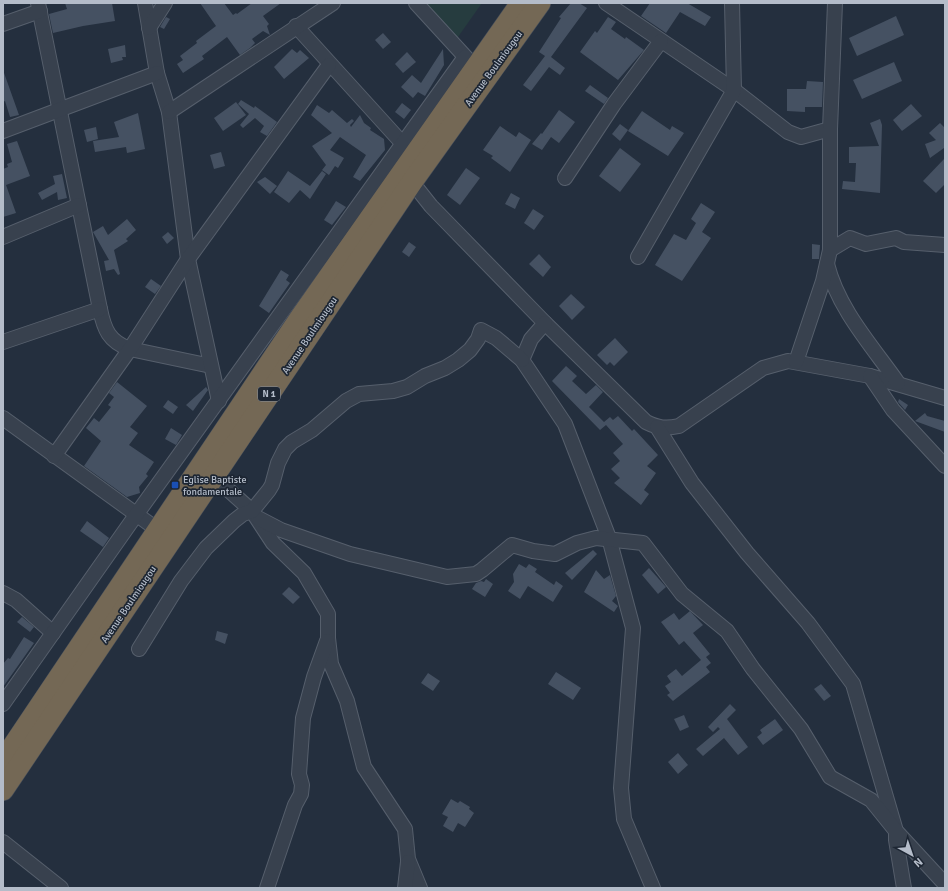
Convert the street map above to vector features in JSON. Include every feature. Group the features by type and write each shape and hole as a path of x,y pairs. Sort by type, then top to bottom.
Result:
{"highway":[{"name":"Avenue Boulmiougou","path":"3,761 470,62 521,3"},
{"name":"Avenue Boulmiougou","path":"3,790 412,182 540,3"}],"street":[{"path":"145,3 157,73 169,112 188,259 219,401"},
{"path":"149,28 165,3"},
{"path":"169,112 296,26 333,3"},
{"path":"3,704 136,515 403,144 470,62 416,3"},
{"path":"606,3 734,90 794,135 807,136 830,129"},
{"path":"638,256 734,90 732,3"},
{"path":"796,362 830,250 830,129 835,3"},
{"path":"3,24 39,7 100,309 108,334 122,346 130,349 211,366"},
{"path":"296,26 329,65 403,144"},
{"path":"565,178 614,104 661,41"},
{"path":"54,456 130,349 188,259 329,65"},
{"path":"3,131 157,73"},
{"path":"412,182 431,206 545,322 646,422 657,427 667,428 679,426 692,419 763,368 788,361 870,376 945,398"},
{"path":"3,237 79,206"},
{"path":"830,250 850,238 866,244 896,238 904,242 945,245"},
{"path":"827,264 830,278 838,296 898,383"},
{"path":"3,342 100,309"},
{"path":"522,360 531,339 545,322"},
{"path":"255,514 272,485 278,463 285,450 292,442 312,430 346,401 359,394 393,391 407,387 425,376 445,368 470,350 478,339 481,330 496,338 516,353 566,424 609,538 633,628 621,788 624,819 653,888"},
{"path":"870,376 893,410 945,466"},
{"path":"3,418 158,530"},
{"path":"657,427 692,483 747,553 808,623 853,684 878,763 896,831 896,840 904,888"},
{"path":"214,477 255,514 281,530 350,554 447,577 476,574 512,545 533,551 555,554 576,543 596,538 609,538 643,543 682,594 727,631 753,669 801,729 830,777 871,800 896,831 945,884"},
{"path":"139,648 182,581 206,548 234,520 243,514 255,514"},
{"path":"255,514 273,543 304,573 328,614 328,638 331,664 347,701 364,767 405,829 408,859 405,888"},
{"path":"3,593 16,600 54,633"},
{"path":"267,888 295,805 301,794 302,785 299,774 303,718 314,677 328,638"},
{"path":"3,842 60,888"},
{"path":"408,859 420,888"}],"green space":[{"path":"416,3 482,3 453,44"}],"building":[{"path":"65,3 112,3 115,21 53,33 49,14 67,9"},
{"path":"200,3 224,3 233,15 236,13 237,14 252,3 281,3 263,16 269,24 267,26 270,35 263,31 252,39 255,43 240,55 227,37 202,56 204,59 183,73 177,64 183,60 180,56 197,43 196,41 216,26"},
{"path":"571,3 579,3 587,8 551,57 565,68 560,75 549,67 531,91 523,85 545,56 539,52 561,18 559,17"},
{"path":"650,3 687,3 711,17 705,26 680,12 666,33 641,16"},
{"path":"896,16 904,35 857,56 849,38"},
{"path":"166,17 170,19 164,29 160,27"},
{"path":"608,17 616,22 611,29 625,39 626,37 644,50 618,80 580,52 595,31 597,33"},
{"path":"383,33 391,42 383,49 375,40"},
{"path":"125,45 126,57 122,57 123,60 111,63 108,49"},
{"path":"292,49 297,53 300,50 309,58 284,79 274,67"},
{"path":"443,49 444,65 425,96 418,92 413,98 401,87 412,75 421,83"},
{"path":"407,52 416,62 403,73 395,64"},
{"path":"894,62 902,81 862,99 853,80"},
{"path":"3,70 19,115 10,117 5,101 3,102"},
{"path":"807,81 823,82 822,107 805,107 805,112 787,111 787,89 806,89"},
{"path":"590,85 608,98 604,104 585,91"},
{"path":"241,100 254,108 255,106 277,122 267,136 260,132 264,126 255,118 243,128 240,125 249,114 238,104"},
{"path":"236,102 246,115 223,131 214,118"},
{"path":"402,103 411,110 404,119 395,112"},
{"path":"911,104 922,116 902,131 893,120"},
{"path":"317,105 329,113 332,110 347,123 352,119 354,121 350,125 351,127 360,115 364,123 371,128 370,130 384,139 385,150 360,181 353,177 366,155 340,137 330,150 344,158 338,168 335,166 329,175 322,170 326,165 312,146 332,133 311,115"},
{"path":"559,110 575,122 559,143 551,137 542,150 532,144 541,133 542,134"},
{"path":"642,111 670,130 672,126 684,133 668,156 628,131"},
{"path":"138,113 145,149 127,153 126,147 95,152 93,141 119,137 114,122"},
{"path":"880,119 882,125 880,193 842,189 843,181 855,182 856,163 849,163 849,147 879,146 870,123"},
{"path":"940,123 945,128 945,150 944,148 930,158 925,144 936,140 929,133"},
{"path":"620,124 628,130 620,141 612,134"},
{"path":"500,126 516,137 519,132 531,140 510,172 491,158 493,156 483,150"},
{"path":"96,127 98,139 87,142 84,130"},
{"path":"17,141 30,176 6,185 16,213 3,217 3,169 8,167 7,164 12,162 7,144"},
{"path":"620,148 641,164 620,192 599,176"},
{"path":"221,152 225,166 214,169 210,155"},
{"path":"945,158 945,184 936,193 923,181"},
{"path":"466,168 480,178 460,205 447,195"},
{"path":"288,171 310,186 322,171 326,174 310,199 300,190 289,203 274,192"},
{"path":"62,174 67,198 58,200 57,192 42,200 38,193 55,184 53,176"},
{"path":"265,177 277,186 270,194 257,182"},
{"path":"511,193 520,198 515,209 505,204"},
{"path":"336,201 346,207 332,225 324,220"},
{"path":"701,203 715,212 702,232 711,238 682,281 655,265 674,234 686,240 696,223 691,219"},
{"path":"533,209 544,216 534,230 524,223"},
{"path":"127,219 136,230 126,239 128,241 114,250 120,274 118,275 114,269 106,271 104,261 109,260 93,232 103,226 108,235"},
{"path":"168,232 174,238 167,244 162,237"},
{"path":"409,242 416,247 409,257 402,252"},
{"path":"812,244 820,245 819,259 812,259"},
{"path":"539,254 551,267 543,277 529,264"},
{"path":"281,270 289,275 286,280 290,283 269,313 259,306"},
{"path":"151,279 161,286 155,294 145,287"},
{"path":"571,294 585,307 572,320 559,306"},
{"path":"615,338 628,352 614,366 610,362 607,365 597,355"},
{"path":"566,366 577,376 572,381 586,394 596,385 603,392 589,407 604,422 610,417 613,420 618,416 632,431 634,429 658,455 647,466 656,473 644,490 649,494 641,505 614,483 620,478 611,469 620,461 613,453 623,444 606,425 600,430 552,381"},
{"path":"117,382 147,406 130,427 138,433 129,445 154,462 146,474 148,476 139,487 140,493 127,497 84,466 101,441 86,428 94,418 99,422 111,407 108,405 114,397 109,393"},
{"path":"206,387 208,390 193,411 186,405"},
{"path":"899,399 908,405 905,410 898,402"},
{"path":"168,400 178,407 173,414 163,407"},
{"path":"925,413 927,416 945,421 945,432 915,421"},
{"path":"171,428 182,435 176,445 165,439"},
{"path":"87,521 109,538 103,547 80,531"},
{"path":"593,550 597,554 572,580 565,573"},
{"path":"519,564 526,568 529,564 537,569 535,572 554,585 556,581 563,586 553,602 528,586 520,599 508,591 514,582 513,574"},
{"path":"649,568 666,587 658,594 642,575"},
{"path":"596,570 604,579 610,575 616,596 612,601 618,606 614,612 584,592"},
{"path":"486,579 493,584 485,597 472,589 476,583 481,581 484,582"},
{"path":"289,587 300,597 293,604 282,594"},
{"path":"690,611 703,625 693,633 710,654 706,657 711,663 706,667 710,672 673,701 667,695 670,693 665,686 671,682 667,676 676,669 682,676 701,660 684,641 679,645 661,622 674,613 679,620"},
{"path":"22,617 34,627 30,632 17,622"},
{"path":"217,631 228,634 225,644 215,640"},
{"path":"24,637 34,643 3,687 3,664 8,658 10,659"},
{"path":"556,672 581,688 573,700 548,684"},
{"path":"428,673 440,681 433,691 421,683"},
{"path":"821,684 831,696 824,701 814,689"},
{"path":"730,704 736,710 727,719 748,747 738,755 724,738 703,756 696,749 720,729 718,727 713,732 708,727"},
{"path":"684,715 689,727 680,731 674,719"},
{"path":"775,719 783,730 763,745 757,737 762,733 760,730"},
{"path":"678,753 688,765 678,774 668,762"},
{"path":"451,799 458,803 460,801 470,807 469,809 474,813 465,827 458,823 453,832 443,826 448,817 442,814"}],"place":[{"name":"Eglise Baptiste fondamentale","path":"175,485"}]}
